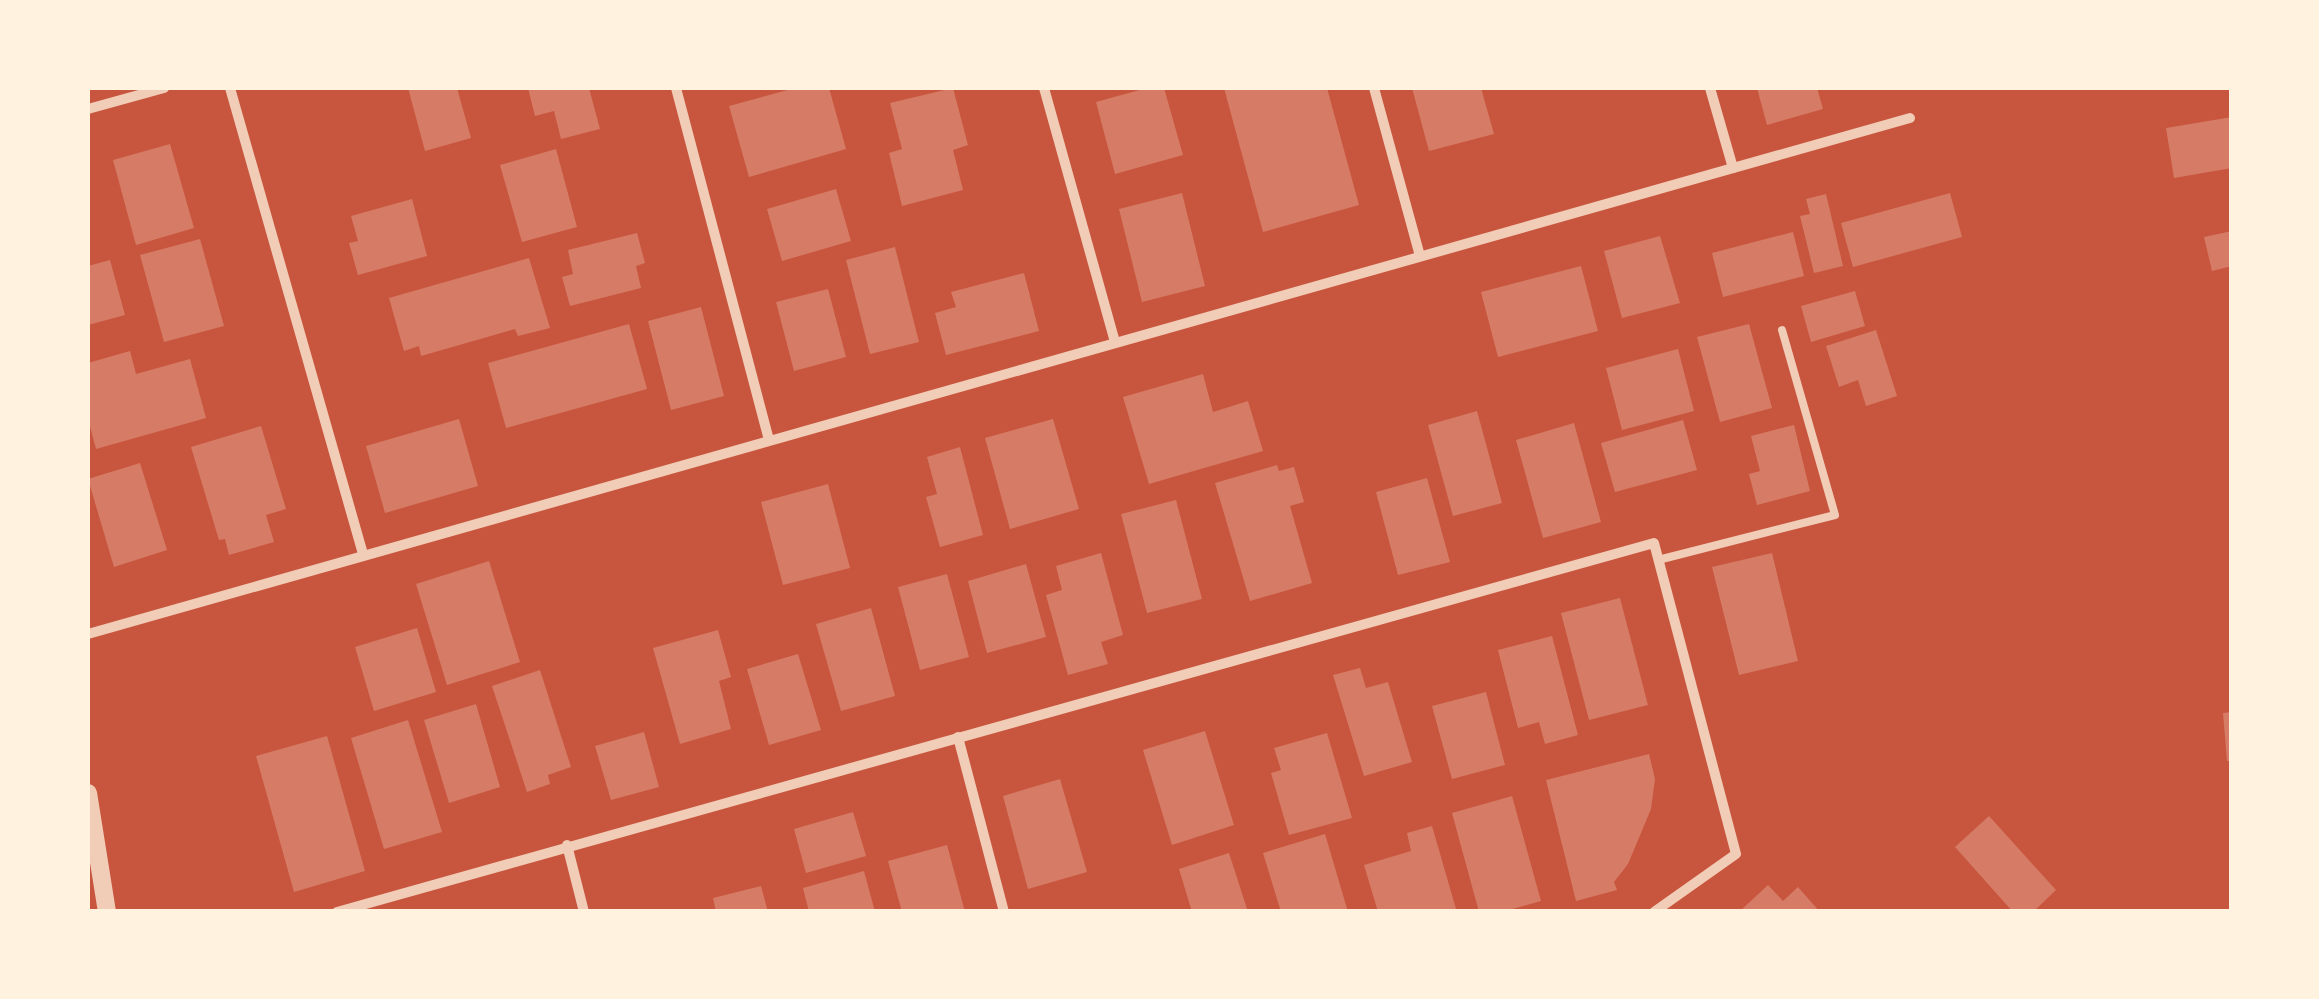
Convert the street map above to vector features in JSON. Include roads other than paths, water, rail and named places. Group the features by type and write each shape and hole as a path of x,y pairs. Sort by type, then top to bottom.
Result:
{"street":[{"path":"88,110 164,88"},
{"path":"230,88 363,554"},
{"path":"676,88 770,440"},
{"path":"1044,88 1116,342"},
{"path":"1374,88 1420,256"},
{"path":"1710,88 1734,168"},
{"path":"88,634 1910,118"},
{"path":"337,912 1654,543 1736,854 1654,912"},
{"path":"958,737 1004,912"},
{"path":"88,793 107,912"},
{"path":"567,845 584,912"}],"lane":[{"path":"1658,560 1835,515 1782,330"}]}
